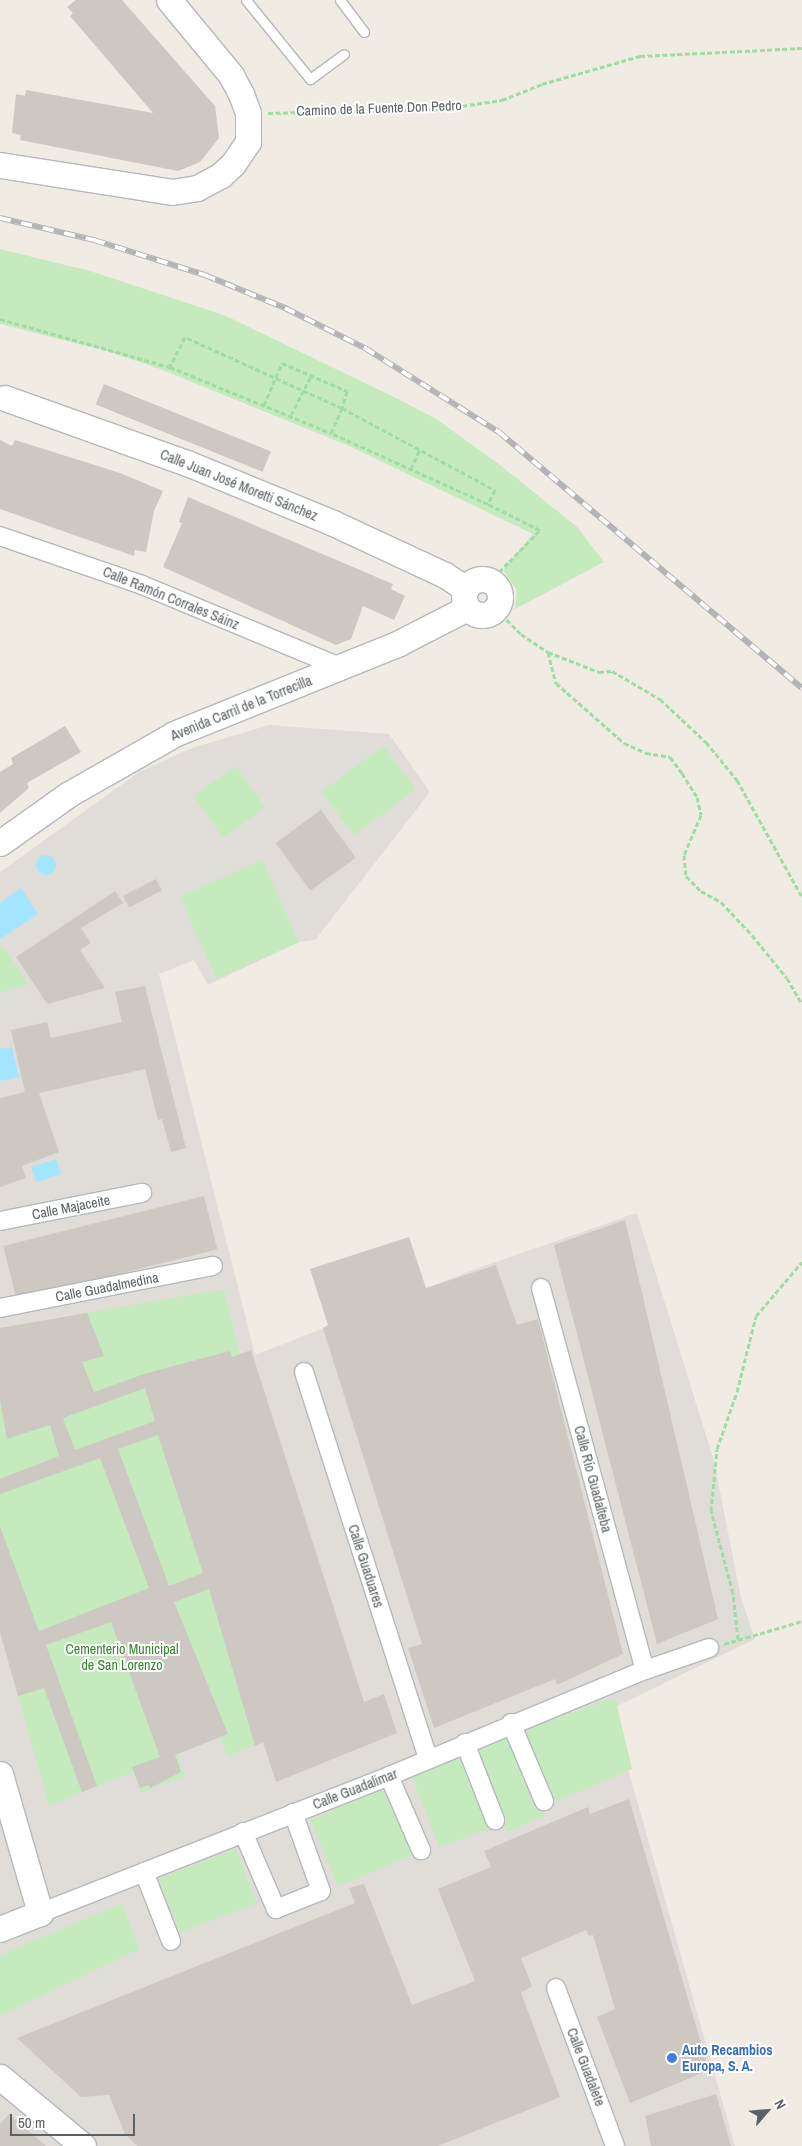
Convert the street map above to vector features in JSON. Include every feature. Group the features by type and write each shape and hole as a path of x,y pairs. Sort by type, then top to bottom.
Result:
{"main road":[{"path":"0,165 158,192 184,191 208,182 233,164 248,142 248,113 231,75 169,0"},
{"name":"Calle Juan José Moretti Sánchez","path":"2,394 187,463 333,523 445,575 469,589"},
{"name":"Avenida Carril de la Torrecilla","path":"0,843 69,794 174,734 399,643 469,589 476,580 490,581 500,594 496,609"},
{"path":"0,1774 40,1913"},
{"name":"Calle Guadalimar","path":"0,1929 40,1913"},
{"path":"0,2077 83,2146"}],"street":[{"name":"Calle Ramón Corrales Sáinz","path":"0,536 142,585 340,667"},
{"name":"Calle Majaceite","path":"0,1221 142,1193"},
{"name":"Calle Guadalmedina","path":"0,1308 213,1266"},
{"name":"Calle Río Guadalteba","path":"541,1288 646,1670"},
{"name":"Calle Guaduares","path":"304,1372 428,1759"},
{"name":"Calle Guadalimar","path":"40,1913 389,1776 511,1724 646,1670 709,1648"},
{"path":"511,1724 544,1801"},
{"path":"465,1743 495,1820"},
{"path":"389,1776 422,1850"},
{"path":"243,1832 276,1909 321,1891 293,1813"},
{"path":"144,1872 171,1941"},
{"name":"Calle Guadalete","path":"556,1988 615,2146"}],"lane":[{"path":"246,0 310,79 344,54"},
{"path":"340,0 364,32"}],"path":[{"name":"Camino de la Fuente Don Pedro","path":"248,113 440,109 502,100 542,84 640,56 802,48"},
{"path":"0,319 170,367 331,432 540,530 499,572 469,589"},
{"path":"170,367 185,337 342,408 495,490 488,504"},
{"path":"264,405 282,363 312,374 347,391 342,408 331,432"},
{"path":"291,416 312,374"},
{"path":"411,469 420,449"},
{"path":"496,609 521,634 548,652 599,672 612,671 660,699 706,742 737,780 802,897"},
{"path":"548,652 556,683 624,743 646,753 670,758 682,773 697,797 701,815 684,855 686,876 701,891 721,902 752,935 787,978 802,1004"},
{"path":"738,1639 733,1593 711,1511 717,1449 737,1392 756,1316 802,1262"},
{"path":"709,1648 802,1621"}],"shaded area":[{"path":"269,725 389,734 430,792 315,940 299,942 208,985 194,960 159,974 255,1355 481,1267 637,1213 714,1461 741,1598 755,1639 611,1709 735,2146 0,2146 0,872 139,772 192,748"}],"green space":[{"path":"0,249 90,271 224,315 398,399 436,419 500,465 577,527 604,562 515,609 517,590 503,570 533,534 347,445 160,369 107,351 0,324"},
{"path":"384,746 416,790 353,835 322,791"},
{"path":"236,766 265,808 223,838 193,796"},
{"path":"262,860 299,942 216,979 180,897"},
{"path":"3,946 28,985 0,992 0,947"},
{"name":"Cementerio Municipal de San Lorenzo","path":"224,1289 240,1354 232,1357 263,1742 228,1756 220,1737 177,1754 185,1776 141,1792 133,1772 49,1806 0,1632 0,1328"},
{"path":"615,1697 632,1769 551,1804 520,1732"},
{"path":"510,1734 545,1816 507,1832 472,1750"},
{"path":"464,1753 492,1827 439,1847 411,1773"},
{"path":"384,1789 412,1855 338,1887 310,1820"},
{"path":"236,1849 257,1903 179,1933 159,1879"},
{"path":"122,1903 139,1949 0,2016 0,1955"}],"water":[{"path":"42,855 50,855 56,861 56,869 50,875 42,875 36,869 36,861"},
{"path":"21,888 38,914 0,939 0,903"},
{"path":"12,1047 19,1077 0,1081 0,1049"},
{"path":"56,1159 61,1174 36,1182 31,1167"}],"building":[{"path":"76,0 122,0 215,106 219,138 200,162 178,171 20,140 21,135 12,133 16,94 25,96 26,90 153,113 70,16 73,13 67,7"},
{"path":"104,384 271,451 263,472 96,404"},
{"path":"0,440 12,446 15,440 120,473 163,491 154,511 146,552 135,550 134,556 0,509"},
{"path":"188,497 393,584 391,589 405,596 394,620 363,606 351,639 336,645 163,567 182,523 179,522"},
{"path":"65,726 81,752 27,783 29,788 0,813 0,772 13,764 11,758"},
{"path":"321,810 356,858 310,891 276,843"},
{"path":"156,879 162,891 129,907 123,896"},
{"path":"115,891 123,903 81,928 91,943 80,950 105,988 47,1004 16,957"},
{"path":"145,986 186,1148 171,1152 162,1119 158,1120 145,1069 39,1093 59,1152 22,1166 26,1178 0,1187 0,1098 25,1092 11,1030 47,1022 51,1038 122,1022 115,992"},
{"path":"204,1196 217,1249 16,1299 3,1246"},
{"path":"625,1220 718,1619 657,1644 554,1245"},
{"path":"409,1237 426,1288 496,1265 517,1325 538,1319 623,1654 557,1685 555,1679 434,1728 408,1648 422,1644 323,1328 328,1325 310,1269"},
{"path":"87,1313 104,1356 82,1362 94,1392 147,1373 230,1351 232,1357 251,1350 364,1702 384,1694 397,1733 276,1782 263,1742 255,1746 209,1589 174,1602 228,1734 175,1755 181,1772 150,1788 149,1785 140,1788 132,1767 160,1757 111,1622 46,1645 97,1786 82,1792 44,1688 18,1696 0,1632 0,1527 39,1631 149,1588 100,1458 0,1494 0,1479 59,1456 50,1425 7,1439 0,1400 0,1328","holes":["145,1388 155,1421 75,1450 63,1418","158,1435 203,1573 169,1586 118,1449"]},
{"path":"629,1799 709,2070 630,2103 597,2017 615,2009 593,1935 589,1936 586,1930 521,1958 532,1986 521,1993 560,2097 438,2146 137,2146 125,2134 109,2095 81,2097 17,2038 355,1903 349,1888 364,1884 412,2005 475,1981 438,1889 491,1867 484,1851 588,1807 590,1814"},
{"path":"716,2094 731,2146 651,2146 645,2116"},
{"path":"9,2114 46,2146 0,2146 0,2124"}],"railway":[{"path":"0,218 94,240 205,275 285,308 365,348 499,432 802,688"}],"place":[{"name":"Auto Recambios Europa, S. A.","path":"672,2058"}]}
